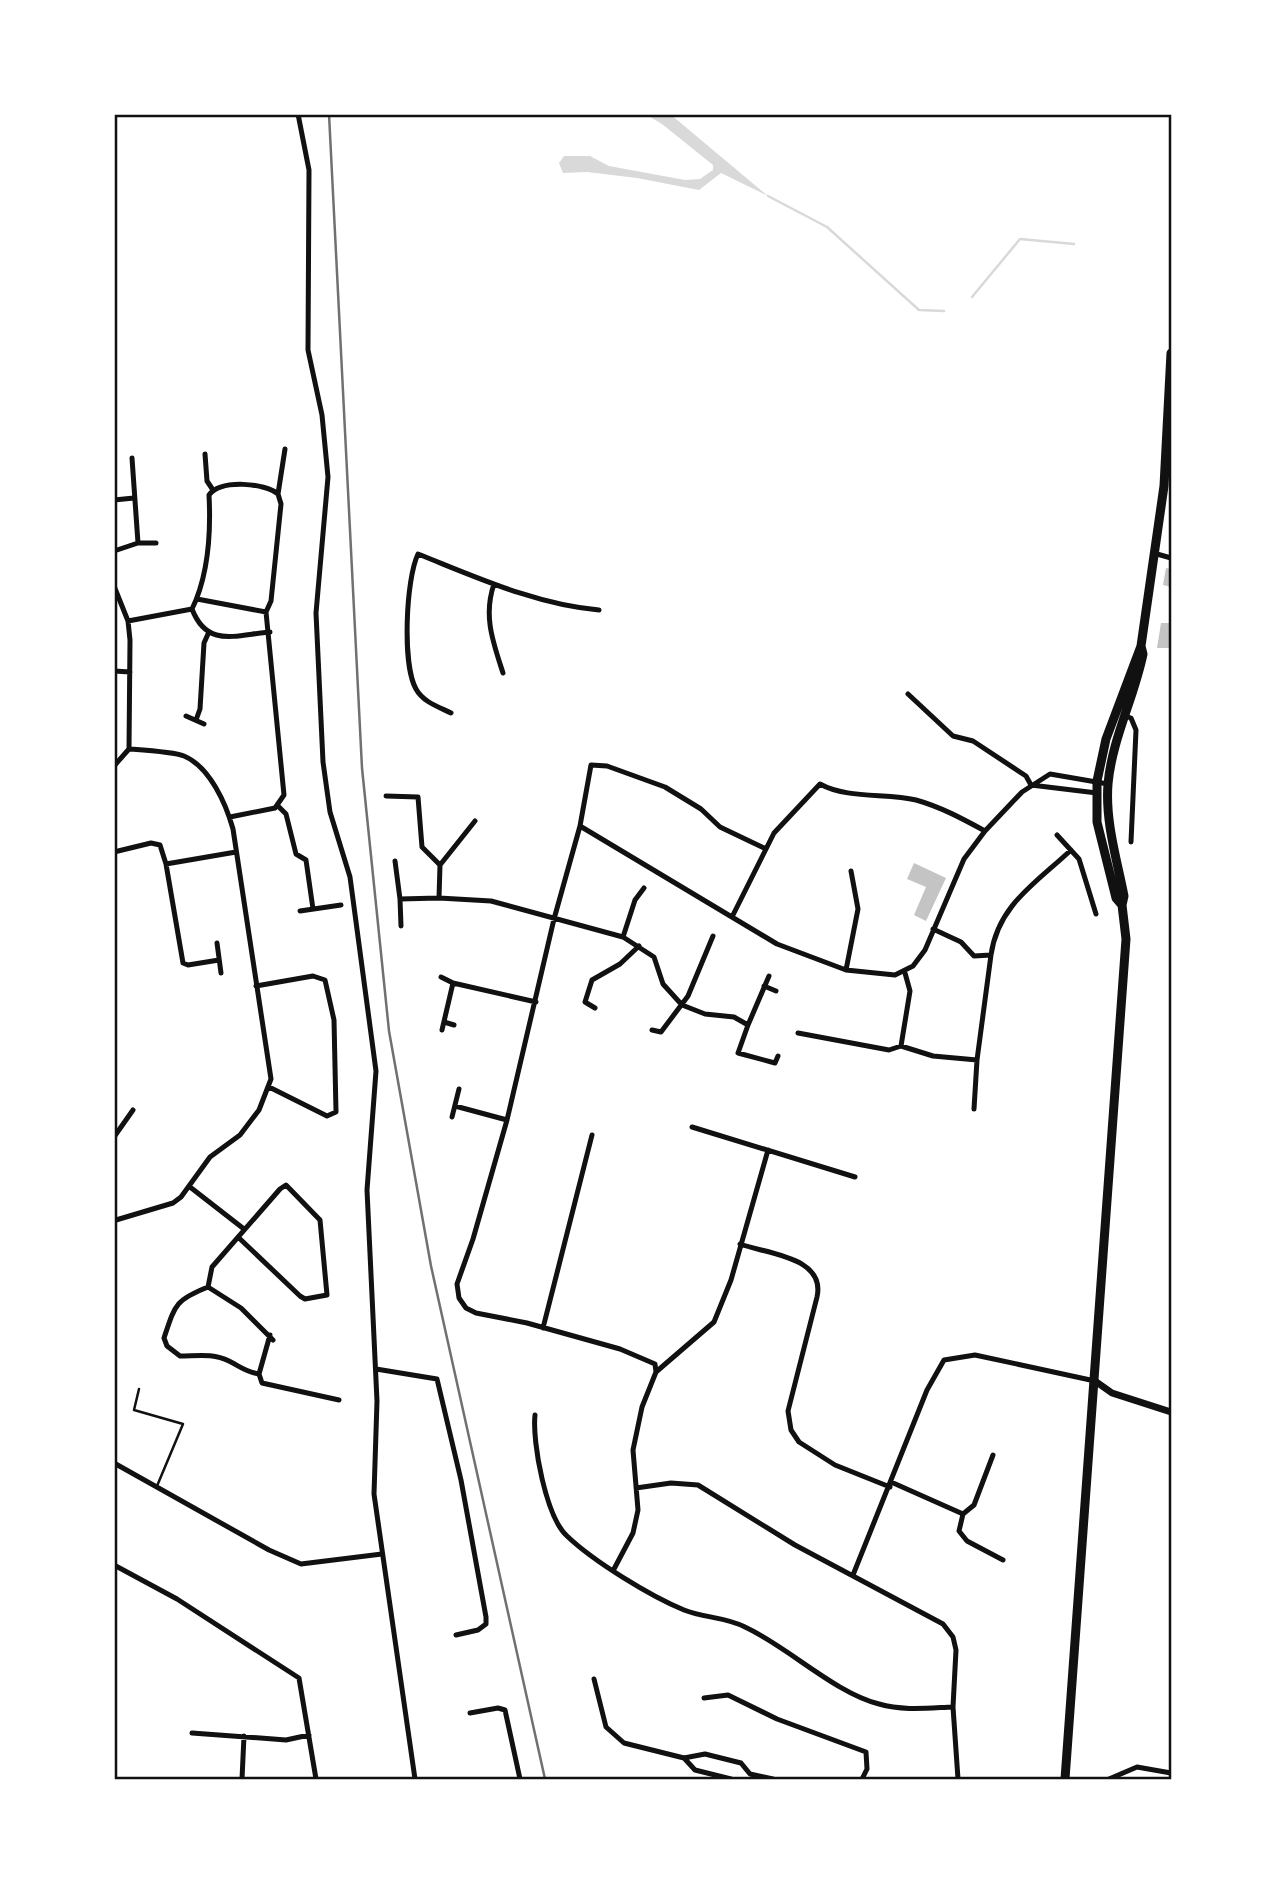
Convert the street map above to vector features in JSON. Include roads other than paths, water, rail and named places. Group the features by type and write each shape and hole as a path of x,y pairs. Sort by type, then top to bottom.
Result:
{"main road":[{"path":"1122,905 1116,898 1100,838 1097,781 1141,646 1157,554 1171,353"},
{"path":"1066,1779 1126,939 1122,905 1124,896 1108,794 1119,717"}],"street":[{"path":"298,114 309,170 308,350 322,415 328,477 316,612 323,762 330,812 349,877 376,1071 367,1190 372,1332 376,1369 374,1494 413,1779"},
{"path":"230,817 278,806 284,795 266,612 271,601 281,504 278,494 285,449"},
{"path":"205,454 207,481 213,490"},
{"path":"132,458 138,543"},
{"path":"270,632 221,636 208,634 198,624 192,609 209,544 209,495 213,490 229,485 271,488 278,494"},
{"path":"114,500 134,498"},
{"path":"114,551 138,543 156,543"},
{"path":"451,713 422,696 412,680 408,583 418,554 494,584 563,604 600,610"},
{"path":"1157,554 1171,558"},
{"path":"494,584 488,608 489,632 503,673"},
{"path":"114,586 128,621 130,671 129,749 114,766"},
{"path":"197,598 266,612"},
{"path":"128,621 192,609"},
{"path":"196,720 200,709 204,643 208,634"},
{"path":"114,671 130,671"},
{"path":"908,694 953,736 973,741 1026,776 1031,785"},
{"path":"186,716 204,724"},
{"path":"1119,717 1131,718 1136,730 1131,842"},
{"path":"115,1221 173,1203 190,1187 211,1157 240,1135 259,1110 269,1087 270,1060 230,817 214,787 191,759 174,753 129,749"},
{"path":"614,1569 636,1524 638,1510 633,1442 656,1372 655,1364 646,1358 543,1328 477,1313 466,1308 459,1298 457,1284 473,1239 507,1120 554,919 580,826 591,765 607,766 665,787 701,809 720,827 765,849"},
{"path":"580,826 777,944 846,970 905,972 925,950 964,859 985,831 1031,785 1050,774 1108,784"},
{"path":"732,917 774,833 820,784 837,790 915,800 957,815 985,831"},
{"path":"1031,785 1108,794"},
{"path":"386,796 418,797 422,847 440,865"},
{"path":"278,806 286,814 296,854 306,860 313,909"},
{"path":"439,898 440,865 475,821"},
{"path":"1057,835 1071,850 1083,870 1096,914"},
{"path":"114,852 155,842 160,845 166,864 183,963 188,965 219,960"},
{"path":"974,1109 995,931 1006,911 1071,850"},
{"path":"166,864 236,852"},
{"path":"395,861 401,926"},
{"path":"846,970 858,909 851,871"},
{"path":"623,937 635,900 644,888"},
{"path":"400,899 491,901 623,937 654,957 663,984 682,1005 705,1014 734,1017 748,1026"},
{"path":"300,911 341,905"},
{"path":"933,929 961,942 974,956 991,955"},
{"path":"652,1030 661,1032 682,1005 713,936"},
{"path":"217,943 221,973"},
{"path":"596,1008 585,1002 592,980 620,964 639,946"},
{"path":"901,1046 910,991 905,972"},
{"path":"256,986 313,976 325,980 334,1020 336,1112 327,1116 269,1087"},
{"path":"769,976 738,1053 775,1063 778,1056"},
{"path":"441,977 453,983 536,1002"},
{"path":"442,1030 453,983"},
{"path":"764,986 776,991"},
{"path":"444,1022 454,1025"},
{"path":"798,1034 889,1050 901,1046 933,1056 978,1060"},
{"path":"452,1116 459,1089"},
{"path":"455,1106 507,1120"},
{"path":"114,1137 133,1111"},
{"path":"692,1127 855,1177"},
{"path":"543,1328 592,1135"},
{"path":"656,1372 713,1322 731,1280 768,1150"},
{"path":"208,1286 212,1266 286,1185 320,1220 327,1295 305,1299 300,1296 239,1237"},
{"path":"190,1187 244,1228"},
{"path":"740,1244 802,1264 814,1273 817,1282 817,1297 788,1411 791,1430 799,1442 835,1465 963,1514"},
{"path":"208,1286 241,1308 272,1338 259,1374 262,1383 339,1400"},
{"path":"208,1286 185,1295 177,1302 164,1338 167,1346 180,1356 199,1353 214,1356 242,1371 259,1374"},
{"path":"853,1575 927,1390 944,1360 975,1354 1095,1381 1112,1393 1171,1412"},
{"path":"376,1369 437,1379 461,1480 486,1617 486,1624 478,1630 456,1635"},
{"path":"535,1415 535,1441 557,1523 566,1535 614,1569 675,1606 744,1626 846,1689 877,1704 912,1709 953,1707"},
{"path":"993,1455 974,1505 963,1514 959,1531 967,1541 1003,1560"},
{"path":"114,1472 116,1464 269,1550 301,1564 382,1553"},
{"path":"636,1488 671,1483 698,1485 783,1539 943,1624 953,1637 956,1650 953,1707 958,1779"},
{"path":"114,1565 177,1599 299,1678 317,1779"},
{"path":"594,1679 606,1727 625,1743 684,1758 705,1754 741,1763 750,1774 773,1779"},
{"path":"705,1698 727,1695 777,1719 866,1752 867,1769 862,1779"},
{"path":"470,1713 498,1708 505,1710 520,1779"},
{"path":"192,1733 286,1740 309,1734"},
{"path":"242,1779 244,1736"},
{"path":"684,1758 695,1770 731,1779"},
{"path":"1109,1779 1115,1774 1137,1767 1171,1773"},
{"path":"741,1779 750,1774"}],"lane":[{"path":"139,1389 134,1410 183,1424 156,1487"}],"waterway":[{"path":"768,196 827,227 919,310 944,311"},
{"path":"972,297 1020,239 1074,244"}],"railway":[{"path":"329,114 362,768 389,1031 431,1266 545,1779"}]}
